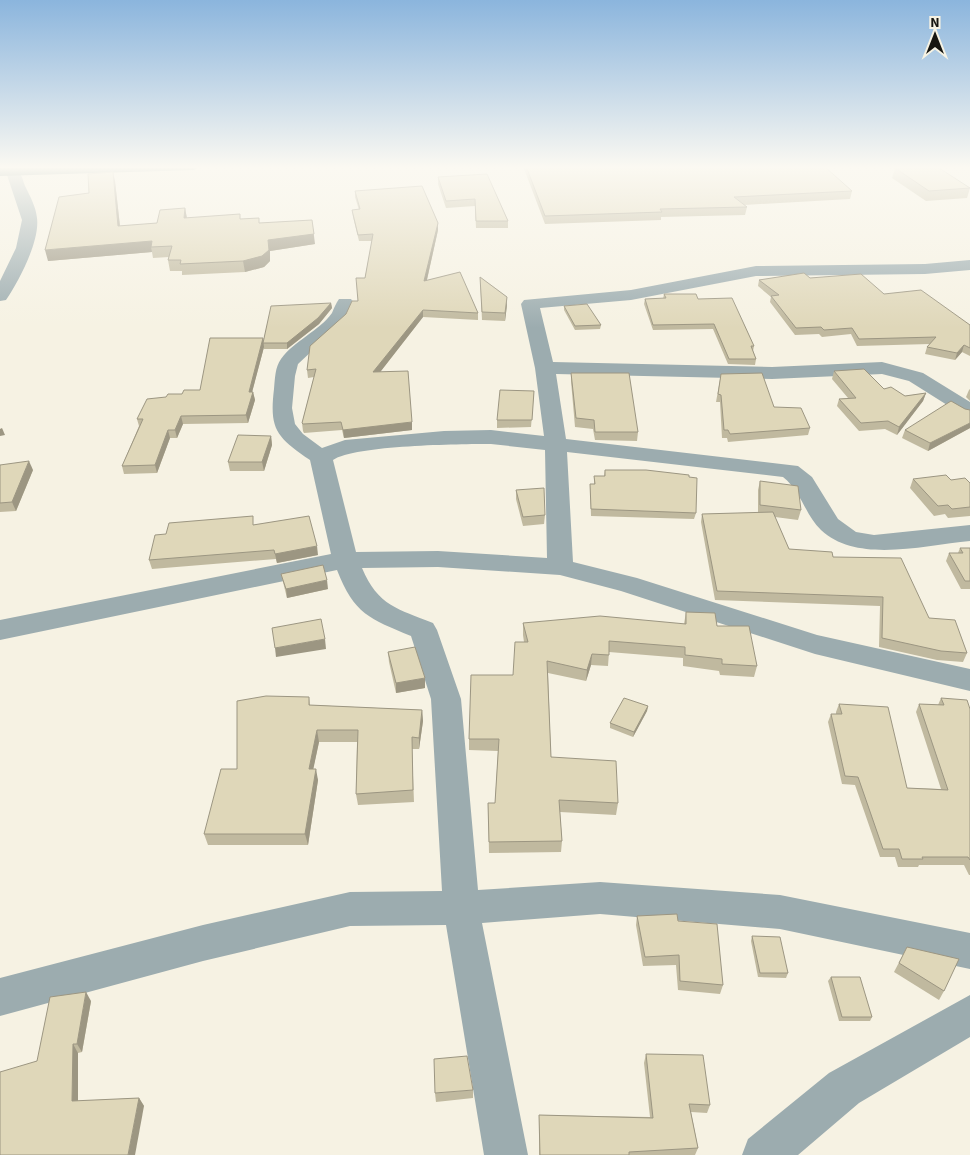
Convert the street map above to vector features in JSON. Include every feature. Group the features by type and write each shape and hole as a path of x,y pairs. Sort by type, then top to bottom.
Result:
{"street":[{"path":"0,296 5,278 30,231 30,220"},
{"path":"560,567 556,443 545,368 530,304 631,295 756,271 916,269 970,265"},
{"path":"345,303 339,316 289,362 285,376 282,408 284,425 295,439 322,458 345,560 359,590 375,609 423,630 434,668 446,699 461,908 506,1155"},
{"path":"545,368 764,373 882,368 916,377 970,410"},
{"path":"322,458 330,452 345,447 444,438 490,437 556,443 790,472 804,482 829,524 848,538 874,543 970,533"},
{"path":"0,630 46,619 345,560 438,558 560,567 628,584 815,644 970,680"},
{"path":"0,996 203,943 350,909 461,908 600,898 780,912 970,951"},
{"path":"764,1155 844,1088 970,1015"}],"building":[{"path":"53,220 117,220 118,226 157,223 158,220 259,220 259,223 312,220 314,234 268,240 269,250 262,256 243,261 180,264 181,260 168,260 172,246 151,247 152,241 45,250"},
{"path":"354,220 437,220 438,223 424,281 460,272 478,313 423,310 373,372 408,371 412,422 343,430 341,422 303,424 316,369 307,370 310,346 346,314 352,301 358,301 356,278 365,278 373,234 358,235"},
{"path":"476,220 508,221 476,221"},
{"path":"804,273 810,278 861,274 884,294 921,290 970,325 970,348 964,345 957,353 927,347 936,337 859,339 852,328 824,330 821,327 796,328 771,296 779,295 759,280"},
{"path":"480,277 507,297 505,313 482,312"},
{"path":"664,294 696,294 698,299 732,298 754,346 751,346 756,359 729,359 714,324 653,325 645,299 666,298"},
{"path":"331,303 318,318 287,343 263,343 271,306"},
{"path":"587,304 601,325 575,326 564,306"},
{"path":"210,338 263,338 249,392 253,392 246,415 181,416 175,430 168,430 155,465 122,466 143,419 137,419 147,399 166,397 168,394 182,394 184,390 200,390"},
{"path":"864,369 884,389 891,387 905,396 926,393 899,427 888,421 861,423 839,399 856,398 834,371"},
{"path":"571,373 629,373 638,432 595,432 594,420 576,418"},
{"path":"762,373 774,407 801,408 810,428 730,434 728,430 724,430 721,395 718,394 721,374"},
{"path":"500,390 534,391 532,420 497,420"},
{"path":"951,401 970,410 970,423 930,443 905,430"},
{"path":"238,435 271,436 262,462 228,462"},
{"path":"29,461 12,502 0,503 0,465"},
{"path":"605,470 646,470 689,475 689,477 697,478 696,513 591,509 590,484 595,484 594,476 605,476"},
{"path":"946,475 951,480 965,478 970,483 970,507 952,509 948,505 938,506 913,479"},
{"path":"760,481 798,486 801,510 760,505"},
{"path":"544,488 545,515 523,517 516,490"},
{"path":"773,512 789,549 832,552 833,557 901,558 929,618 955,620 967,653 941,651 882,638 883,597 717,591 702,514"},
{"path":"253,516 253,525 309,516 317,546 275,554 274,550 149,560 155,535 166,534 169,523"},
{"path":"960,548 970,548 970,581 965,581 949,553 963,553"},
{"path":"323,565 327,580 286,589 281,574"},
{"path":"686,612 715,613 717,626 749,626 757,666 722,664 722,659 685,655 685,647 609,641 609,655 592,654 587,670 547,661 551,757 616,761 618,803 559,800 562,841 489,842 488,803 495,803 499,739 469,739 471,675 513,675 515,642 528,642 523,623 600,616 686,624"},
{"path":"321,619 325,639 275,648 272,628"},
{"path":"415,647 425,678 396,683 388,652"},
{"path":"266,696 309,697 309,705 422,710 419,738 412,737 413,790 356,794 358,730 317,730 309,769 316,769 305,834 204,834 221,769 237,769 237,701"},
{"path":"624,698 648,706 634,732 610,723"},
{"path":"941,698 967,700 970,709 970,860 968,857 902,859 899,849 883,849 858,777 845,776 831,714 842,714 839,704 888,707 907,788 948,790 919,704 944,705"},
{"path":"677,914 678,921 717,924 723,985 680,981 679,955 645,957 637,916"},
{"path":"752,936 780,937 788,973 760,973"},
{"path":"907,947 959,959 944,991 899,963"},
{"path":"831,977 860,977 872,1017 842,1017"},
{"path":"86,992 77,1044 73,1044 72,1101 139,1098 128,1155 0,1155 0,1072 37,1061 50,997"},
{"path":"646,1054 703,1055 710,1105 689,1104 698,1148 629,1152 629,1155 540,1155 539,1115 653,1118"},
{"path":"467,1056 473,1090 435,1093 434,1059"}]}
